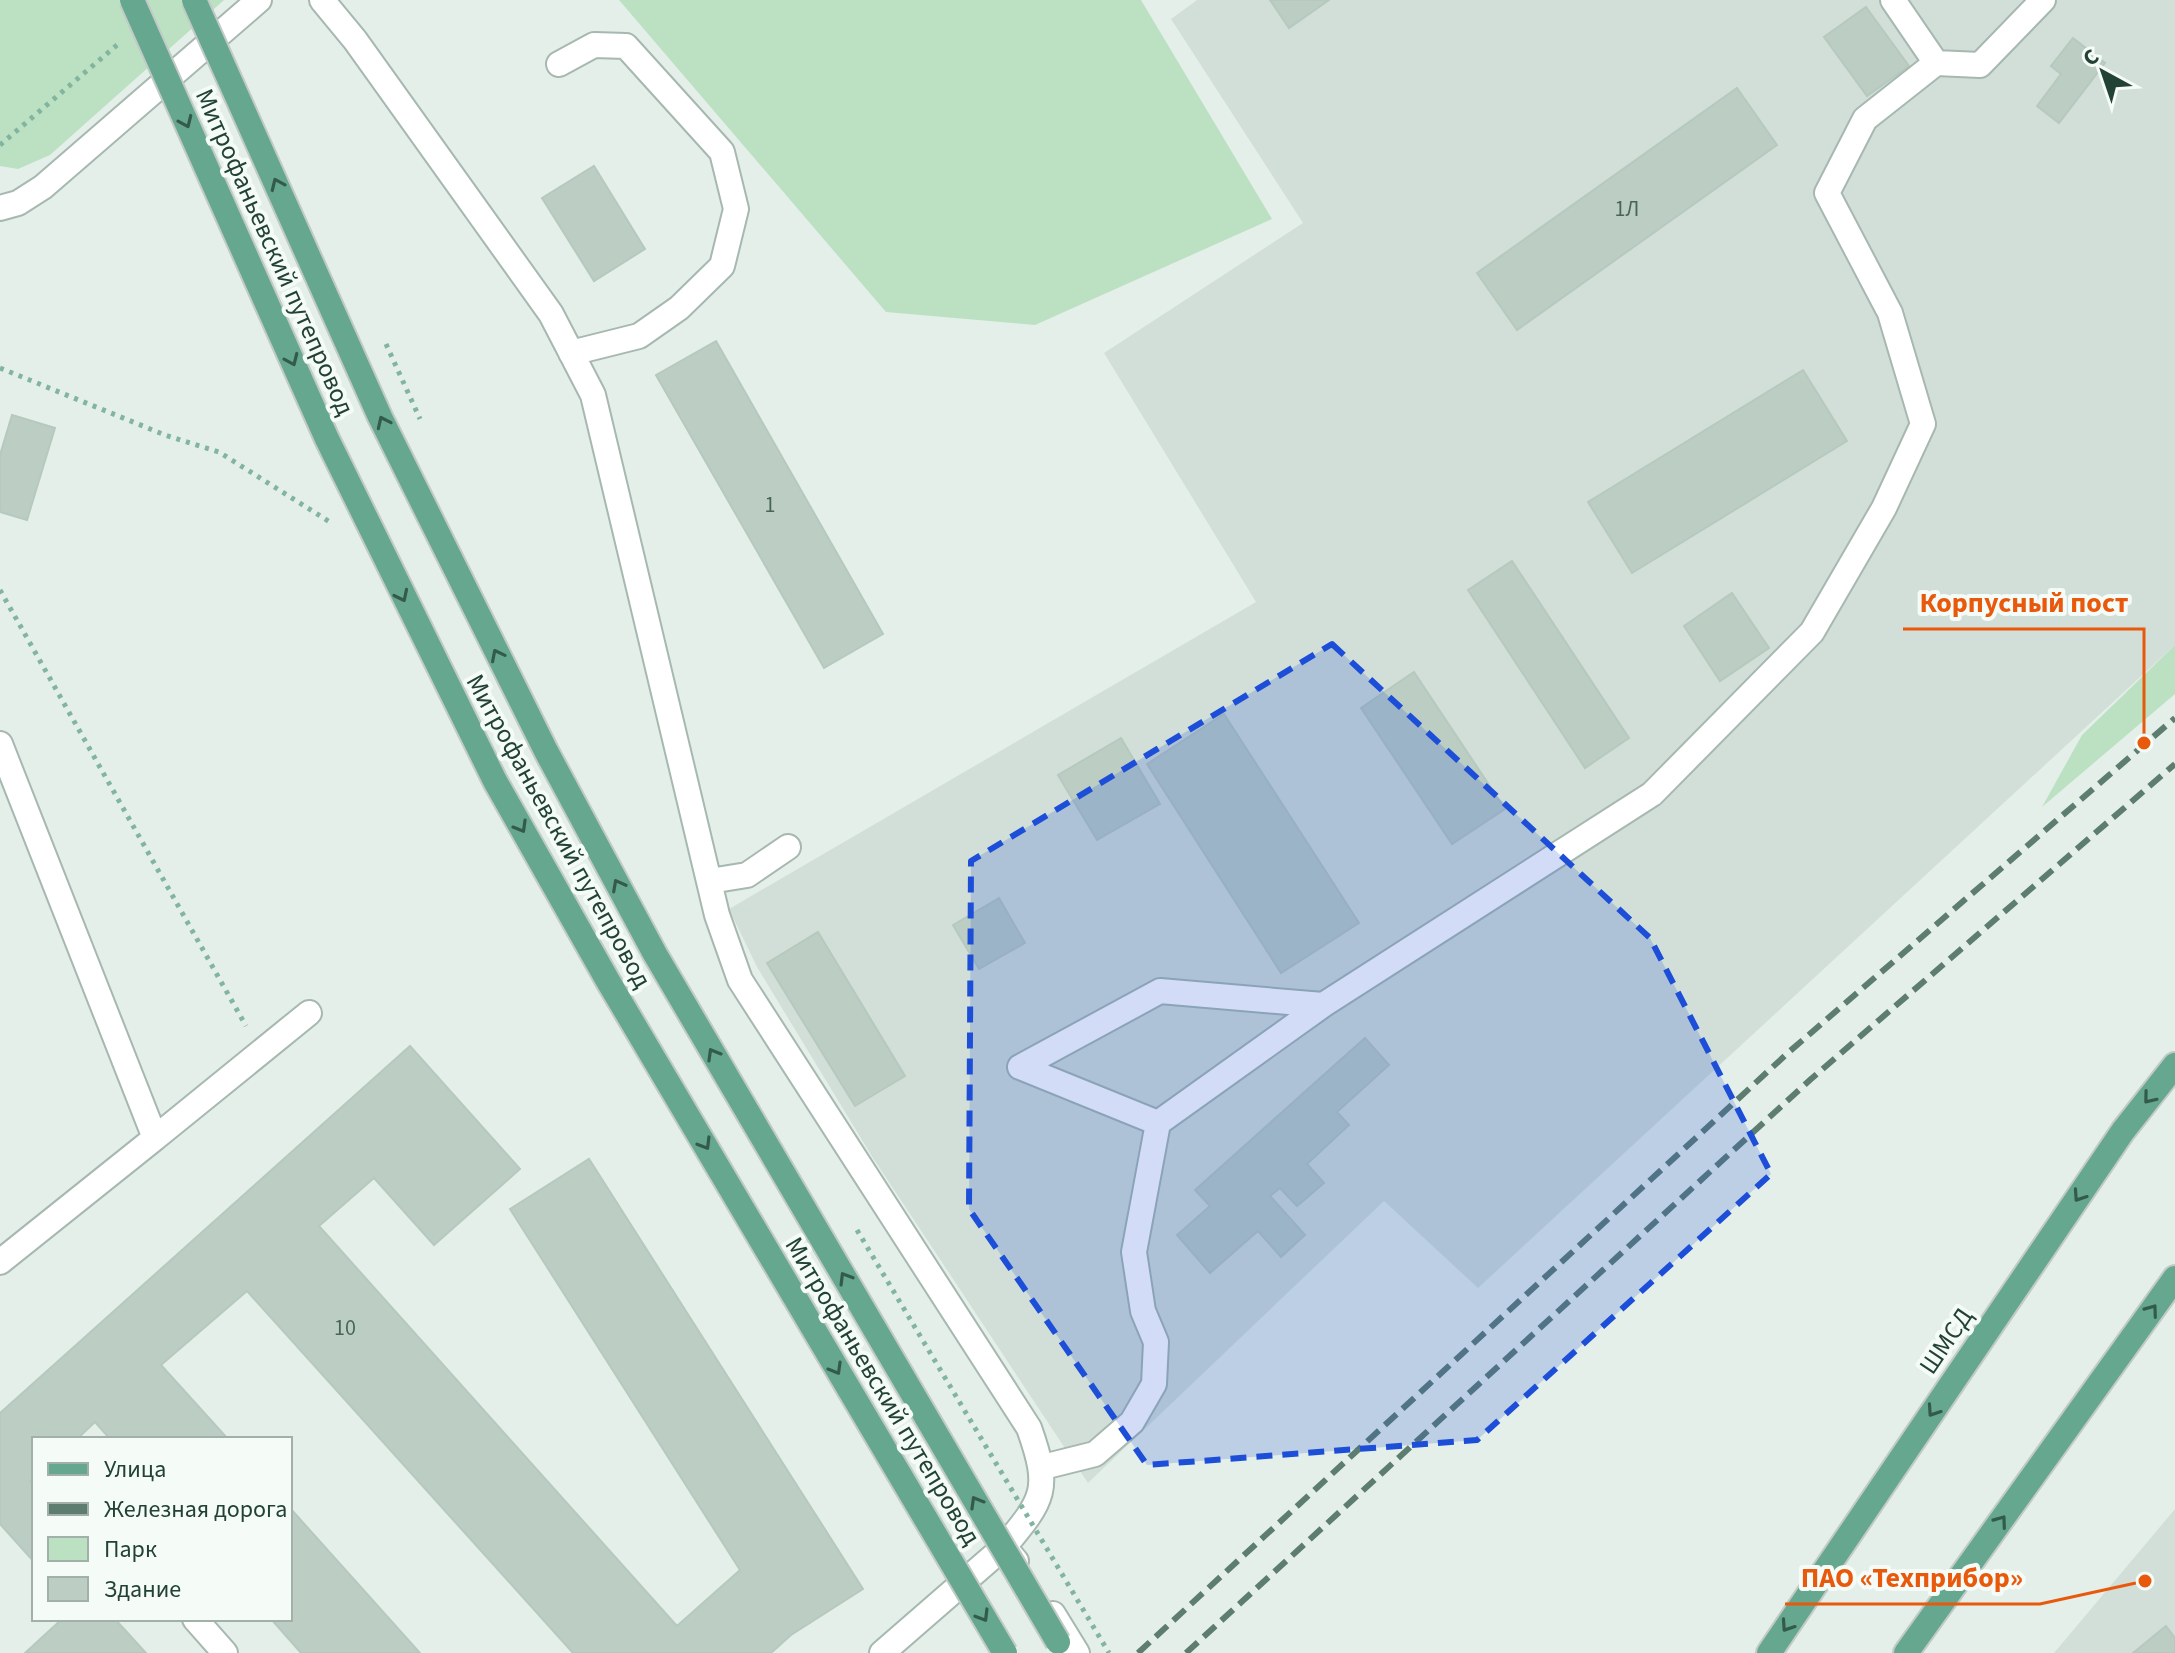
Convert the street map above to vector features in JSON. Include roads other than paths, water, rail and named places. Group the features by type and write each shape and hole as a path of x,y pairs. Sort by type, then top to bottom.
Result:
{"main road":[{"name":"Митрофаньевский путепровод","path":"132,0 327,439 495,781 608,981 1005,1653"},
{"name":"Митрофаньевский путепровод","path":"194,0 380,417 546,751 655,954 1064,1653"},
{"name":"ШМСД","path":"1769,1653 2123,1131 2175,1065"},
{"path":"1906,1653 2175,1278"}],"street":[{"path":"0,208 18,203 43,187 259,0"},
{"path":"322,0 355,40 551,314 593,395 614,471 717,915 740,980 1029,1428 1043,1467 1039,1506 1004,1547 882,1653"},
{"path":"1893,0 1936,63"},
{"path":"1043,1467 1095,1454 1132,1422 1154,1384 1156,1342 1143,1311 1134,1252 1158,1123 1323,1005 1652,794 1812,632 1884,508 1923,424 1890,313 1827,193 1865,119 1936,63 1980,65 2043,0"},
{"path":"559,64 594,45 626,46 722,152 736,209 722,266 679,308 639,336 571,353"},
{"path":"0,744 155,1138"},
{"path":"710,881 747,875 788,847"},
{"path":"1158,1123 1020,1067 1160,991 1323,1005"},
{"path":"0,1262 309,1013"},
{"path":"1004,1547 1034,1582 1077,1653"},
{"path":"197,1621 225,1653"}],"railway":[{"path":"1138,1653 1790,1051 2175,718"},
{"path":"1186,1653 1811,1079 2175,764"}],"place":[{"name":"Корпусный пост","path":"2144,743"},
{"name":"ПАО «Техприбор»","path":"2145,1581"}]}
